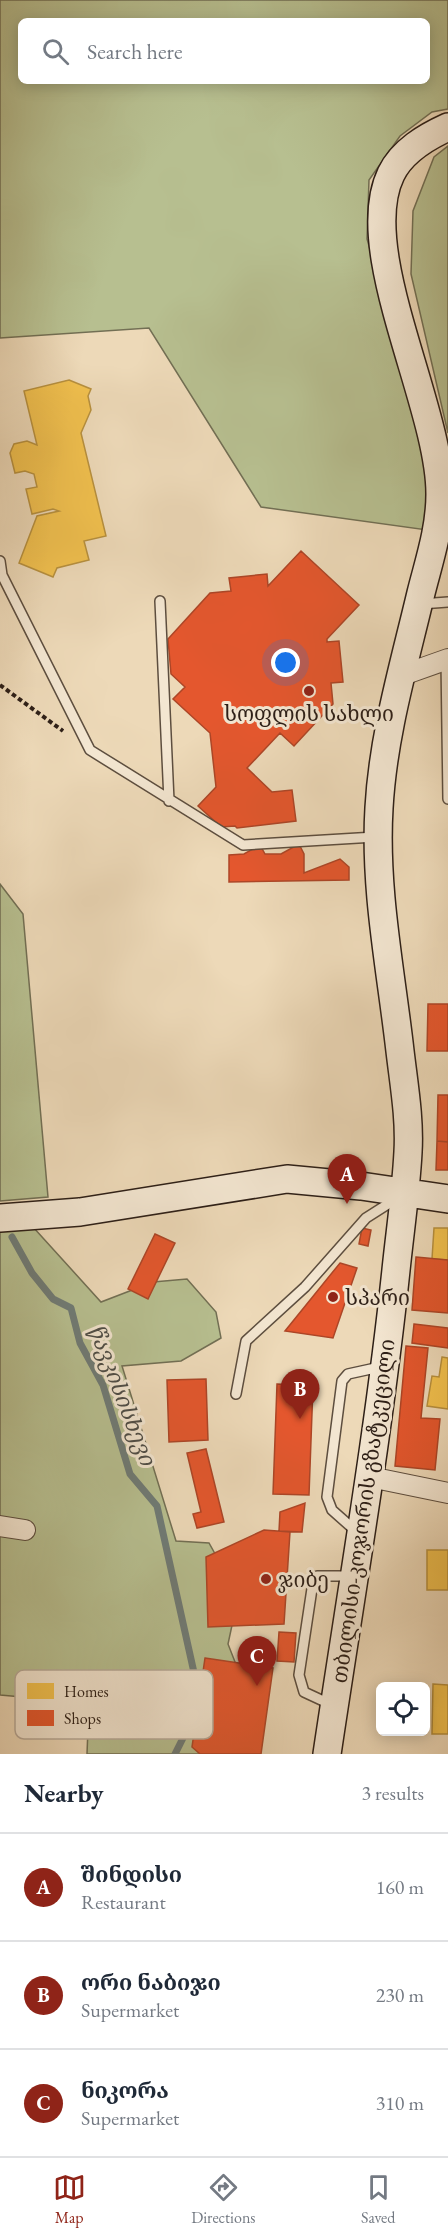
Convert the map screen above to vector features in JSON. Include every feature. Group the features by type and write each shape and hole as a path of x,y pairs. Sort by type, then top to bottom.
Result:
{"main road":[{"name":"თბილისი-კოჯორის გზატკეცილი","path":"327,1754 386,1366 408,1152 406,1106 377,837 381,774 400,676 438,532 440,495 437,454 425,403 394,297 382,239 381,216 384,193 393,170 409,151 426,137 448,127"},
{"path":"0,1218 81,1212 287,1179 361,1186 448,1199"}],"street":[{"path":"400,676 447,659"},
{"path":"370,1476 448,1493"},
{"path":"0,1526 25,1530"}],"lane":[{"path":"0,561 2,575 90,750 243,845 377,837"},
{"path":"160,601 170,801"},
{"path":"419,604 448,602"},
{"path":"447,659 448,799"},
{"path":"236,1394 246,1341 305,1287 366,1218 403,1194"},
{"path":"360,1536 332,1510 327,1497 342,1381 348,1374 386,1366"},
{"path":"334,1706 304,1692 299,1675 314,1582 317,1576 354,1576"}],"path":[{"path":"0,685 90,750"}],"green space":[{"path":"0,0 448,0 448,109 432,112 400,136 369,180 367,239 425,441 432,475 427,530 261,507 149,328 0,338"},
{"path":"448,146 448,433 411,274 413,211 434,157"},
{"path":"0,884 23,914 48,1197 0,1201"},
{"path":"33,1227 101,1302 153,1282 187,1279 216,1312 221,1338 181,1361 122,1366 176,1541 209,1543 229,1579 234,1616 228,1644 237,1667 222,1754 87,1754 88,1739 213,1739 213,1670 15,1670 15,1696 0,1695 0,1230"}],"building: Homes":[{"path":"69,380 91,389 88,396 91,410 81,433 106,536 84,541 89,560 57,568 53,577 19,563 37,516 59,511 53,509 32,514 26,489 37,487 34,474 25,471 15,473 10,453 14,444 27,441 37,445 24,391"},
{"path":"434,1228 448,1228 448,1260 432,1259"},
{"path":"442,1357 448,1358 448,1409 427,1406 432,1376 439,1377"},
{"path":"427,1550 448,1550 448,1590 427,1590"},
{"path":"433,1684 448,1685 448,1734 432,1734"}],"building: Shops":[{"path":"301,551 359,605 327,639 327,642 339,641 343,682 331,683 333,704 294,746 280,733 247,768 272,792 292,790 296,821 237,828 235,826 221,827 198,806 216,787 210,733 173,699 185,687 171,674 168,639 210,593 231,591 229,578 267,574 268,586"},
{"path":"299,844 304,854 304,873 340,859 349,867 349,880 229,882 229,855 244,854 260,845 265,854 281,854"},
{"path":"428,1004 448,1004 448,1051 427,1051"},
{"path":"438,1095 448,1095 448,1142 437,1141"},
{"path":"437,1141 448,1142 448,1170 436,1170"},
{"path":"362,1228 371,1230 368,1246 359,1244"},
{"path":"155,1234 175,1243 148,1299 128,1289"},
{"path":"416,1257 448,1260 448,1313 412,1310"},
{"path":"340,1263 357,1268 333,1338 285,1331"},
{"path":"414,1324 448,1328 448,1348 412,1343"},
{"path":"406,1346 428,1348 421,1418 440,1419 435,1470 395,1466"},
{"path":"206,1379 208,1440 169,1442 167,1380"},
{"path":"277,1384 313,1386 309,1495 273,1494"},
{"path":"206,1449 224,1522 197,1528 193,1514 201,1512 187,1453"},
{"path":"305,1503 302,1532 279,1531 280,1512"},
{"path":"264,1530 290,1532 284,1624 208,1627 206,1557"},
{"path":"279,1632 296,1633 294,1662 277,1661"},
{"path":"205,1658 273,1668 261,1754 200,1754 192,1747 193,1739 213,1739 213,1670 203,1670"}],"waterway":[{"name":"წავკისისხევი","path":"12,1237 32,1273 53,1299 71,1308 80,1343 103,1385 130,1474 157,1506 193,1670"},
{"name":"წავკისისხევი","path":"175,1754 182,1739"}],"place":[{"name":"სოფლის სახლი","path":"309,691"},
{"name":"შინდისი","path":"347,1204"},
{"name":"სპარი","path":"333,1297"},
{"name":"ორი ნაბიჯი","path":"300,1419"},
{"name":"ჯიბე","path":"266,1579"},
{"name":"ნიკორა","path":"257,1686"}]}
